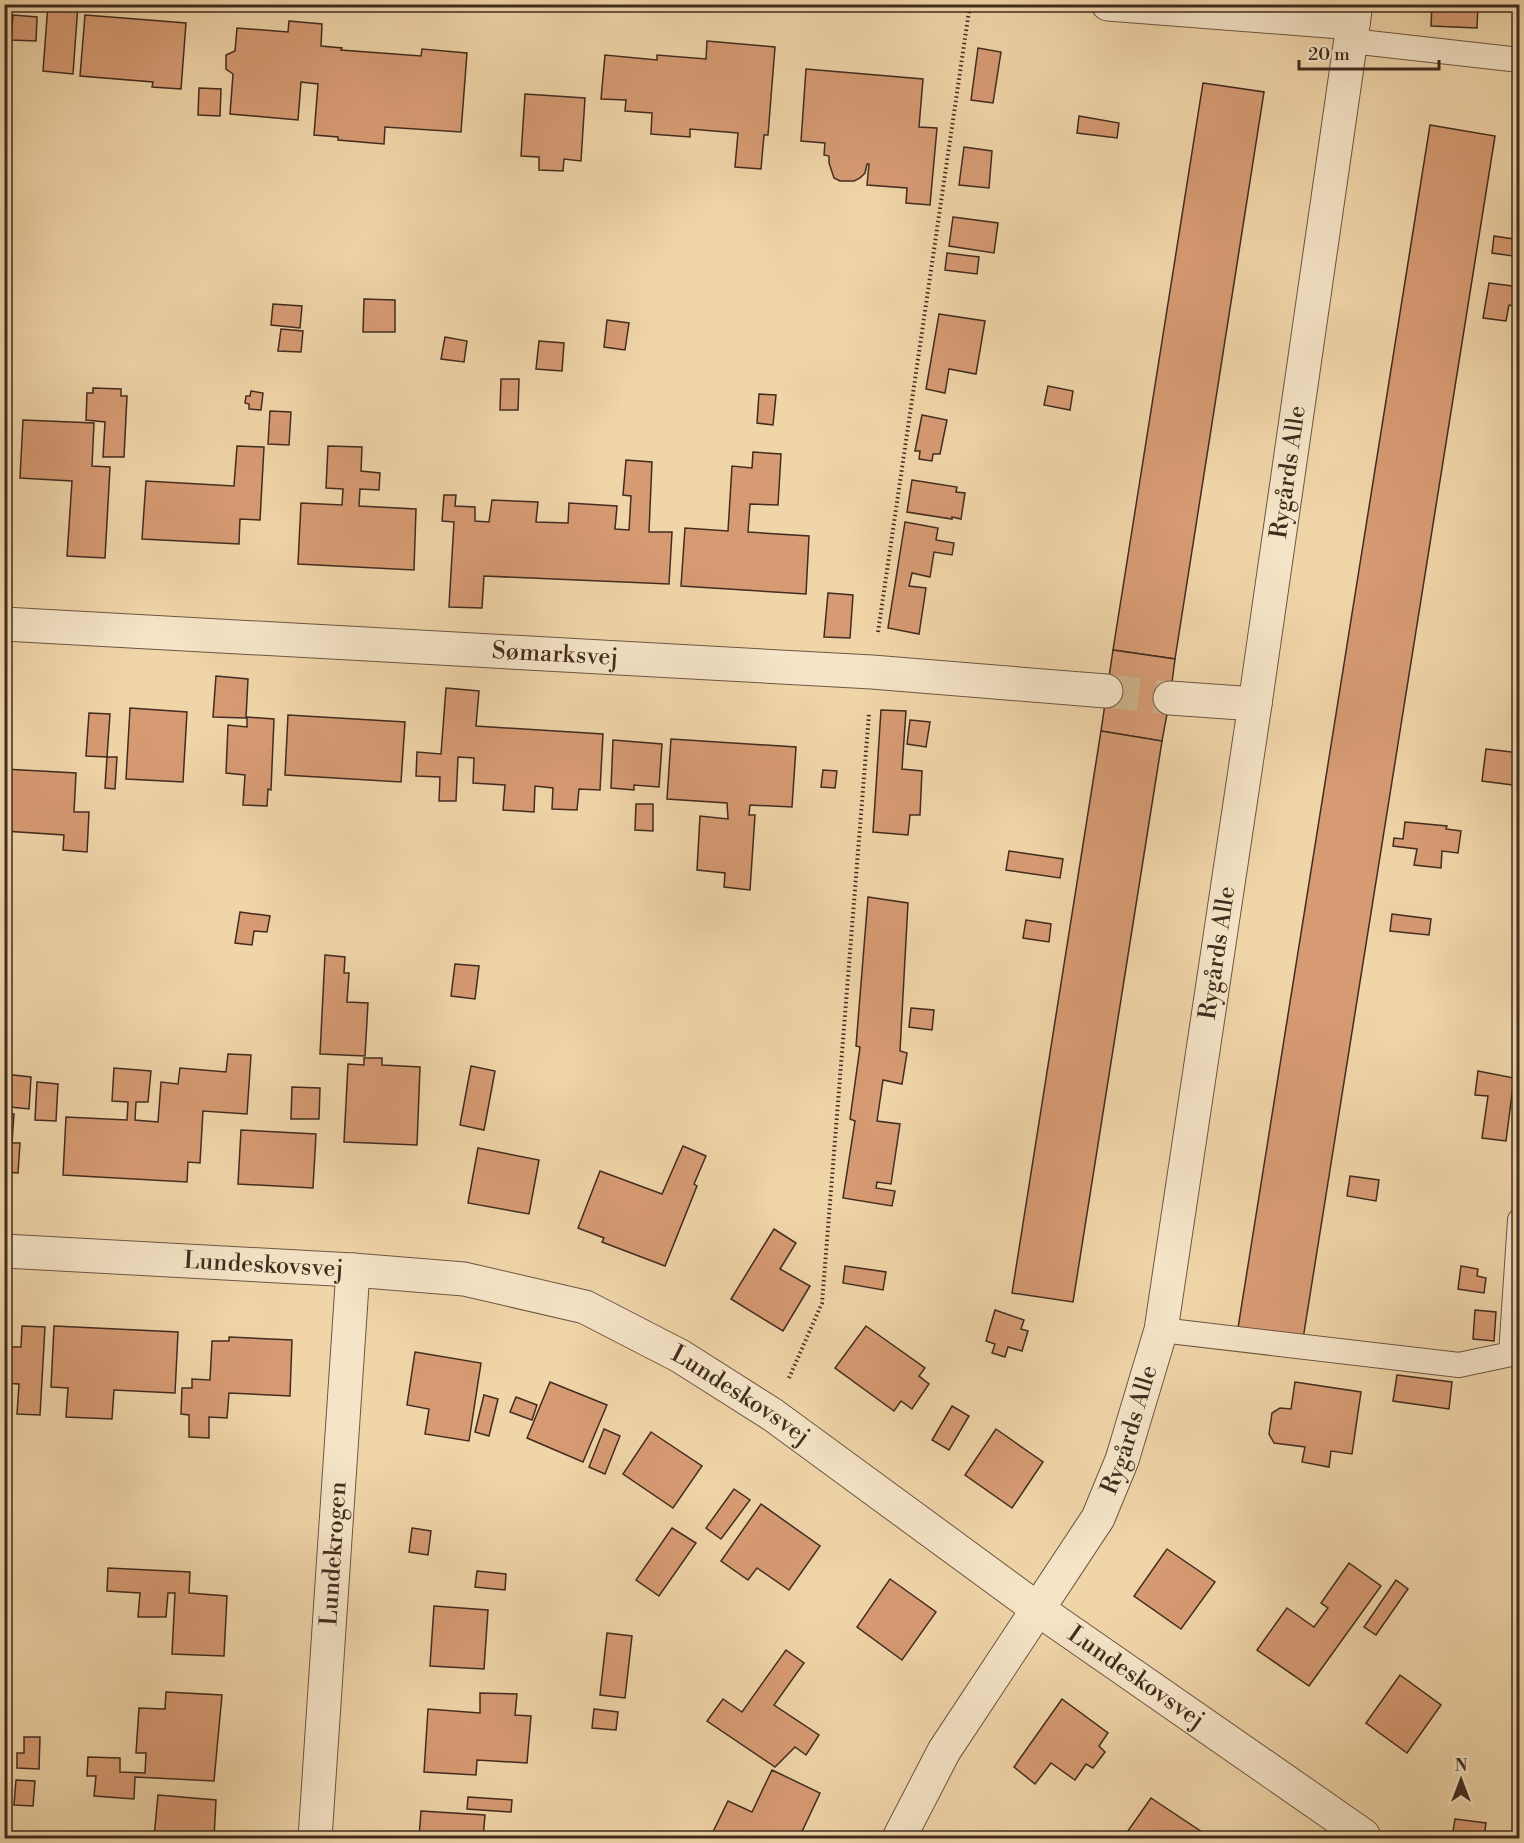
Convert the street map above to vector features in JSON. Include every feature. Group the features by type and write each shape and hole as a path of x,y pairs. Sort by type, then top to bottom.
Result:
{"street":[{"path":"1108,4 1353,23"},
{"name":"Rygårds Alle","path":"899,1839 944,1751 1098,1518 1122,1460 1161,1330 1255,704 1353,23"},
{"name":"Sømarksvej","path":"4,624 872,672 1106,691"},
{"path":"1170,698 1255,704"},
{"name":"Lundeskovsvej","path":"4,1251 354,1270 464,1280 585,1306 680,1356 773,1415 1039,1610 1363,1835"},
{"name":"Lundekrogen","path":"315,1839 354,1270"}],"lane":[{"path":"1353,23 1520,60"},
{"path":"1161,1330 1459,1365 1511,1354 1520,1220"}],"building":[{"path":"48,4 78,4 73,74 43,71"},
{"path":"1432,4 1478,4 1477,28 1431,26"},
{"path":"13,15 37,17 36,41 11,40"},
{"path":"85,15 186,23 181,89 152,87 153,82 80,76"},
{"path":"289,21 322,24 321,46 342,48 341,50 421,56 422,49 467,53 461,132 385,127 384,144 338,140 338,137 314,135 318,84 301,82 298,120 230,114 233,74 226,69 226,55 235,51 237,28 288,32"},
{"path":"707,41 775,47 768,135 764,135 761,169 735,167 738,133 690,129 690,137 651,134 652,113 625,111 626,100 601,99 605,55 657,60 657,55 706,59"},
{"path":"978,48 1001,52 993,103 971,100"},
{"path":"806,69 923,79 919,127 937,128 930,205 906,203 907,188 867,185 869,164 867,164 865,173 854,181 840,181 834,178 829,156 824,155 825,143 801,141"},
{"path":"1203,83 1264,92 1175,659 1113,650"},
{"path":"199,88 221,89 220,116 198,115"},
{"path":"525,94 585,98 581,161 564,159 563,171 539,170 539,157 521,156"},
{"path":"1079,116 1119,123 1117,138 1077,133"},
{"path":"1430,125 1495,136 1303,1339 1238,1328"},
{"path":"964,147 992,151 989,188 959,185"},
{"path":"953,217 998,223 994,253 949,246"},
{"path":"1494,236 1520,240 1520,257 1492,253"},
{"path":"947,253 979,257 977,274 945,270"},
{"path":"1489,283 1520,287 1520,307 1509,305 1506,321 1483,318"},
{"path":"364,299 395,300 395,332 363,332"},
{"path":"273,304 302,306 300,328 271,325"},
{"path":"939,314 985,321 976,374 949,369 945,393 926,389"},
{"path":"607,320 629,323 625,350 604,347"},
{"path":"281,329 303,331 301,352 278,351"},
{"path":"445,337 467,341 464,362 441,359"},
{"path":"539,341 564,343 562,371 536,369"},
{"path":"501,379 519,379 518,410 500,410"},
{"path":"1048,386 1073,391 1070,410 1044,405"},
{"path":"93,388 121,389 121,396 127,396 124,457 103,457 105,422 86,420 87,393 93,393"},
{"path":"251,391 263,393 261,410 249,409 249,404 245,403 246,396 250,396"},
{"path":"759,394 776,395 773,425 757,423"},
{"path":"270,411 291,412 289,445 268,444"},
{"path":"922,415 947,420 940,454 933,454 932,461 919,459 920,451 915,451"},
{"path":"23,420 94,423 92,466 110,467 105,558 67,556 72,481 20,478"},
{"path":"237,446 264,447 260,520 240,519 239,544 142,539 146,481 234,486"},
{"path":"328,446 362,447 361,471 380,473 379,490 360,489 359,506 416,509 414,570 298,564 301,503 342,505 343,489 326,488"},
{"path":"753,452 781,454 778,505 750,504 748,532 809,536 806,594 681,586 685,528 728,531 732,466 752,468"},
{"path":"626,460 652,462 649,532 672,532 669,584 484,576 482,608 449,607 454,522 442,521 444,495 456,495 455,506 475,507 475,521 489,522 492,500 538,502 536,522 568,523 569,503 617,506 615,529 629,530 631,496 623,495"},
{"path":"912,480 957,487 956,492 965,493 961,519 907,512"},
{"path":"905,522 938,528 936,540 954,543 952,555 934,552 930,577 912,573 909,586 926,588 919,634 888,628"},
{"path":"828,593 853,595 850,638 824,637"},
{"path":"1113,650 1175,659 1162,741 1101,731"},
{"path":"216,676 248,679 246,718 213,717"},
{"path":"446,688 479,691 476,726 603,734 600,790 579,789 577,810 552,809 553,788 535,786 534,812 503,810 505,785 473,783 474,758 458,757 456,801 439,801 440,777 416,776 417,752 441,754"},
{"path":"130,708 187,712 183,782 126,779"},
{"path":"881,710 906,711 902,769 922,771 920,815 910,815 908,835 873,832"},
{"path":"89,713 110,714 107,757 86,756"},
{"path":"288,715 405,722 401,782 285,775"},
{"path":"247,717 274,719 271,790 268,789 267,806 243,805 245,775 226,773 228,725 247,727"},
{"path":"910,720 930,722 926,747 907,744"},
{"path":"1101,731 1162,741 1073,1302 1012,1293"},
{"path":"671,739 796,747 792,807 750,805 749,815 755,815 750,890 724,887 725,873 697,870 700,816 728,819 727,803 667,799"},
{"path":"613,740 662,744 659,787 634,785 634,790 611,788"},
{"path":"1486,749 1520,753 1520,786 1482,781"},
{"path":"107,757 117,757 115,789 105,788"},
{"path":"4,769 76,773 74,812 89,812 87,852 63,850 64,835 4,831"},
{"path":"823,770 837,771 835,788 821,787"},
{"path":"636,804 653,804 653,831 635,830"},
{"path":"1405,822 1447,826 1446,829 1461,831 1458,853 1442,851 1441,868 1414,865 1417,849 1393,846 1394,838 1403,839"},
{"path":"1009,851 1063,859 1060,878 1006,870"},
{"path":"868,897 908,903 900,1051 907,1053 902,1084 883,1080 877,1121 900,1124 891,1184 877,1182 876,1188 895,1191 892,1206 843,1198 855,1121 850,1119 860,1047 856,1046"},
{"path":"240,912 270,916 267,932 254,931 252,945 235,943"},
{"path":"1392,914 1431,919 1429,935 1390,931"},
{"path":"1026,920 1051,924 1049,942 1023,938"},
{"path":"325,955 345,957 344,973 349,973 347,1002 368,1003 365,1056 320,1054"},
{"path":"455,964 479,966 475,999 451,996"},
{"path":"911,1008 934,1010 932,1030 909,1027"},
{"path":"228,1054 251,1055 247,1114 203,1111 200,1163 188,1162 187,1182 63,1175 66,1117 127,1120 128,1102 112,1101 114,1068 151,1071 148,1102 136,1102 135,1120 158,1122 161,1082 178,1084 180,1068 226,1072"},
{"path":"364,1058 382,1058 382,1065 420,1067 417,1145 344,1142 348,1064 364,1065"},
{"path":"471,1066 495,1071 484,1130 460,1125"},
{"path":"1478,1071 1514,1078 1506,1141 1482,1138 1488,1096 1475,1095"},
{"path":"4,1074 31,1077 29,1109 10,1107 10,1098 4,1098"},
{"path":"37,1082 58,1084 56,1121 35,1120"},
{"path":"292,1087 320,1088 319,1119 291,1119"},
{"path":"4,1113 14,1114 12,1143 20,1143 18,1173 4,1172"},
{"path":"241,1130 316,1134 313,1188 238,1184"},
{"path":"683,1146 706,1156 694,1184 697,1186 665,1266 602,1242 604,1238 578,1228 600,1171 662,1194"},
{"path":"478,1148 539,1160 529,1214 468,1203"},
{"path":"1350,1176 1379,1180 1376,1201 1347,1196"},
{"path":"774,1229 796,1243 780,1269 810,1286 783,1331 731,1299"},
{"path":"845,1266 886,1272 883,1290 843,1283"},
{"path":"1461,1266 1478,1269 1477,1276 1486,1278 1484,1293 1458,1289"},
{"path":"995,1310 1024,1320 1021,1329 1028,1331 1022,1351 1008,1347 1005,1357 992,1353 995,1344 986,1341"},
{"path":"1475,1310 1496,1312 1494,1341 1473,1339"},
{"path":"22,1326 45,1327 40,1415 17,1414 19,1384 4,1383 4,1347 21,1347"},
{"path":"54,1326 178,1332 175,1393 114,1390 112,1419 66,1417 68,1388 51,1387"},
{"path":"866,1326 925,1368 919,1376 929,1384 912,1409 901,1401 894,1411 835,1368"},
{"path":"229,1337 292,1340 290,1396 229,1393 227,1418 209,1417 209,1438 189,1437 189,1415 181,1414 182,1388 192,1388 192,1379 210,1380 212,1341 229,1341"},
{"path":"415,1352 481,1363 469,1441 425,1434 429,1409 407,1405"},
{"path":"1397,1375 1452,1382 1449,1409 1393,1401"},
{"path":"550,1382 607,1405 583,1462 527,1438"},
{"path":"1295,1382 1361,1392 1352,1454 1331,1451 1329,1467 1302,1462 1305,1447 1274,1443 1269,1434 1272,1413 1280,1408 1291,1409"},
{"path":"484,1395 498,1399 489,1436 475,1432"},
{"path":"516,1397 537,1405 532,1420 510,1412"},
{"path":"952,1406 969,1416 949,1450 932,1440"},
{"path":"604,1429 620,1436 605,1474 589,1467"},
{"path":"996,1429 1043,1462 1012,1508 965,1475"},
{"path":"651,1432 702,1466 673,1508 623,1474"},
{"path":"734,1489 750,1500 721,1539 706,1528"},
{"path":"761,1504 820,1546 789,1590 757,1568 748,1580 721,1561"},
{"path":"412,1528 431,1531 428,1555 409,1552"},
{"path":"672,1528 696,1543 659,1596 636,1580"},
{"path":"1167,1549 1215,1582 1181,1629 1134,1596"},
{"path":"1349,1563 1381,1586 1309,1686 1257,1650 1287,1608 1314,1627 1328,1608 1321,1603"},
{"path":"108,1568 190,1572 189,1593 227,1596 224,1656 172,1654 175,1593 168,1593 166,1617 138,1617 140,1593 107,1591"},
{"path":"477,1571 506,1574 505,1590 475,1587"},
{"path":"890,1579 936,1612 902,1660 857,1627"},
{"path":"1396,1580 1408,1589 1376,1635 1364,1627"},
{"path":"434,1606 488,1610 484,1669 430,1666"},
{"path":"607,1633 632,1636 625,1698 600,1695"},
{"path":"786,1650 804,1663 774,1705 819,1735 806,1755 795,1747 775,1767 707,1721 723,1699 742,1712"},
{"path":"1400,1675 1441,1705 1407,1753 1366,1723"},
{"path":"166,1692 222,1695 214,1781 135,1777 134,1799 94,1796 96,1776 87,1776 88,1757 120,1758 120,1772 145,1773 146,1753 136,1753 139,1708 165,1709"},
{"path":"480,1693 517,1694 515,1715 531,1716 527,1763 477,1760 476,1775 424,1772 428,1709 480,1713"},
{"path":"1062,1699 1108,1733 1099,1746 1105,1752 1093,1768 1086,1764 1075,1780 1051,1763 1035,1784 1014,1767"},
{"path":"594,1709 618,1712 616,1730 592,1728"},
{"path":"24,1737 40,1737 39,1769 17,1768 17,1753 24,1753"},
{"path":"772,1770 820,1793 799,1838 710,1838 728,1801 752,1812"},
{"path":"16,1780 35,1781 33,1806 14,1805"},
{"path":"158,1795 216,1800 214,1838 154,1838"},
{"path":"468,1797 512,1800 511,1812 467,1809"},
{"path":"1151,1798 1202,1832 1198,1838 1123,1838"},
{"path":"421,1811 485,1815 483,1838 419,1838"},
{"path":"1455,1819 1486,1823 1484,1838 1452,1838"}],"tunnel":[{"path":"1106,691 1170,698"}]}
